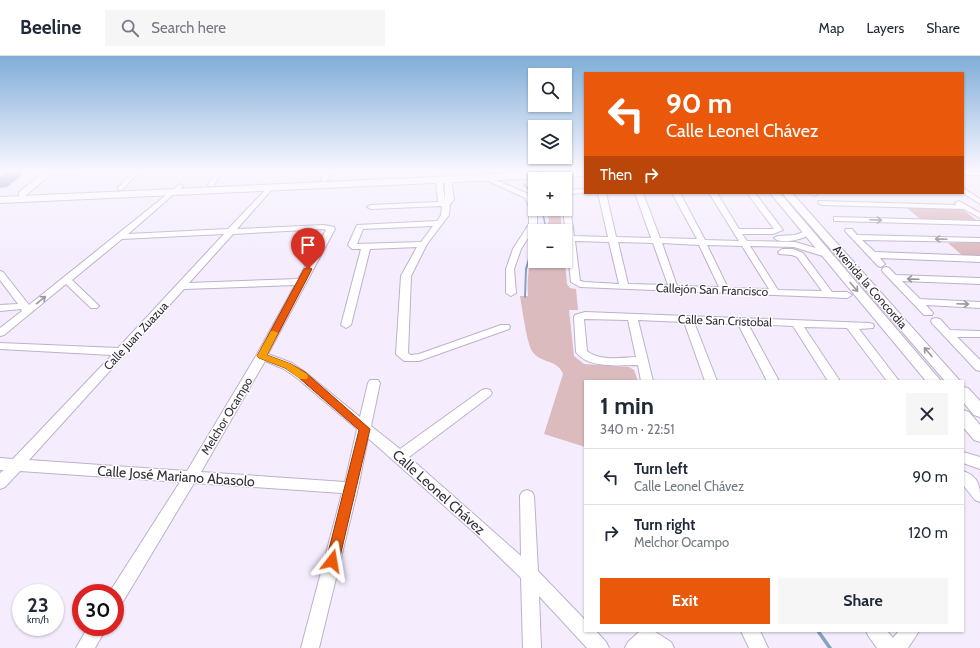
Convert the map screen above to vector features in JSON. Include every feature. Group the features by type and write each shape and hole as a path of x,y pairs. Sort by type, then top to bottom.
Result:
{"main road":[{"path":"0,200 22,199"},
{"name":"Avenida la Concordia","path":"779,199 803,235 826,254 933,380"},
{"name":"Avenida la Concordia","path":"792,199 952,380"},
{"path":"803,235 823,233"},
{"path":"826,254 841,254"},
{"path":"964,393 980,411"}],"street":[{"path":"0,334 26,309 67,280 166,199"},
{"name":"Calle Juan Zuazua","path":"0,482 260,199"},
{"path":"371,207 446,199 447,212 423,244 406,276 402,354 404,357 410,359 422,357 505,327"},
{"path":"510,292 510,269 513,260 517,249 533,224 533,206 529,199"},
{"path":"603,199 624,287"},
{"path":"641,199 657,238 674,289"},
{"path":"679,199 725,291"},
{"path":"717,199 775,292"},
{"path":"743,241 780,230 755,199"},
{"path":"819,199 928,313"},
{"path":"844,199 964,206"},
{"path":"955,200 980,216"},
{"path":"846,228 980,222"},
{"path":"423,244 353,246 352,244 359,228 364,226 438,223"},
{"name":"Melchor Ocampo","path":"124,585 190,478 262,356 330,231 330,228 230,232"},
{"path":"846,228 980,240"},
{"path":"120,237 230,232"},
{"path":"572,235 777,241 826,254"},
{"path":"777,241 803,235"},
{"path":"803,235 797,240 806,248"},
{"path":"743,241 798,254 829,294"},
{"path":"346,325 366,246"},
{"name":"Callejón San Francisco","path":"572,251 576,282 577,284 583,285 847,295"},
{"path":"873,255 980,259"},
{"path":"1,277 26,309"},
{"path":"894,278 980,281"},
{"path":"67,280 94,306"},
{"path":"181,286 301,282"},
{"path":"918,302 980,305"},
{"path":"0,308 26,309"},
{"name":"Calle San Cristobal","path":"642,361 596,360 588,357 582,352 578,318 585,315 869,326"},
{"path":"632,317 647,380"},
{"path":"688,319 711,380"},
{"path":"936,321 980,367"},
{"path":"742,322 771,380"},
{"path":"797,324 833,380"},
{"path":"851,326 892,380"},
{"path":"947,333 980,334"},
{"path":"0,346 121,352"},
{"name":"Calle Leonel Chávez","path":"262,356 288,366 301,375 365,429 400,456 530,575 584,631"},
{"path":"310,648 351,488 374,383"},
{"path":"400,456 486,393"},
{"path":"964,450 973,460"},
{"name":"Calle José Mariano Abasolo","path":"0,464 351,488"},
{"path":"964,478 972,485 980,496"},
{"path":"527,496 532,648"},
{"name":"Calle Leonel Chávez","path":"585,632 600,648"},
{"path":"751,632 759,648"},
{"path":"876,632 889,648"},
{"path":"897,648 909,632"},
{"path":"85,648 92,636"},
{"path":"642,638 665,648"}],"shaded area":[{"path":"906,207 961,208 976,220 920,219"},
{"path":"548,216 561,216 561,224 548,224 549,220"},
{"path":"980,242 980,256 963,256 948,243"},
{"path":"529,268 566,268 567,284 570,288 576,289 578,310 569,310 574,356 584,364 629,367 634,370 638,380 584,380 584,447 544,434 563,374 561,369 557,366 535,355 530,347 520,296 528,296"}],"waterway":[{"path":"543,216 545,224"},
{"path":"525,297 526,269 528,262"},
{"path":"819,632 830,648"}],"slow traffic":[{"path":"274,333 262,356 288,366 304,376"}],"route":[{"path":"308,269 262,356 288,366 301,375 365,429 332,561"}]}
